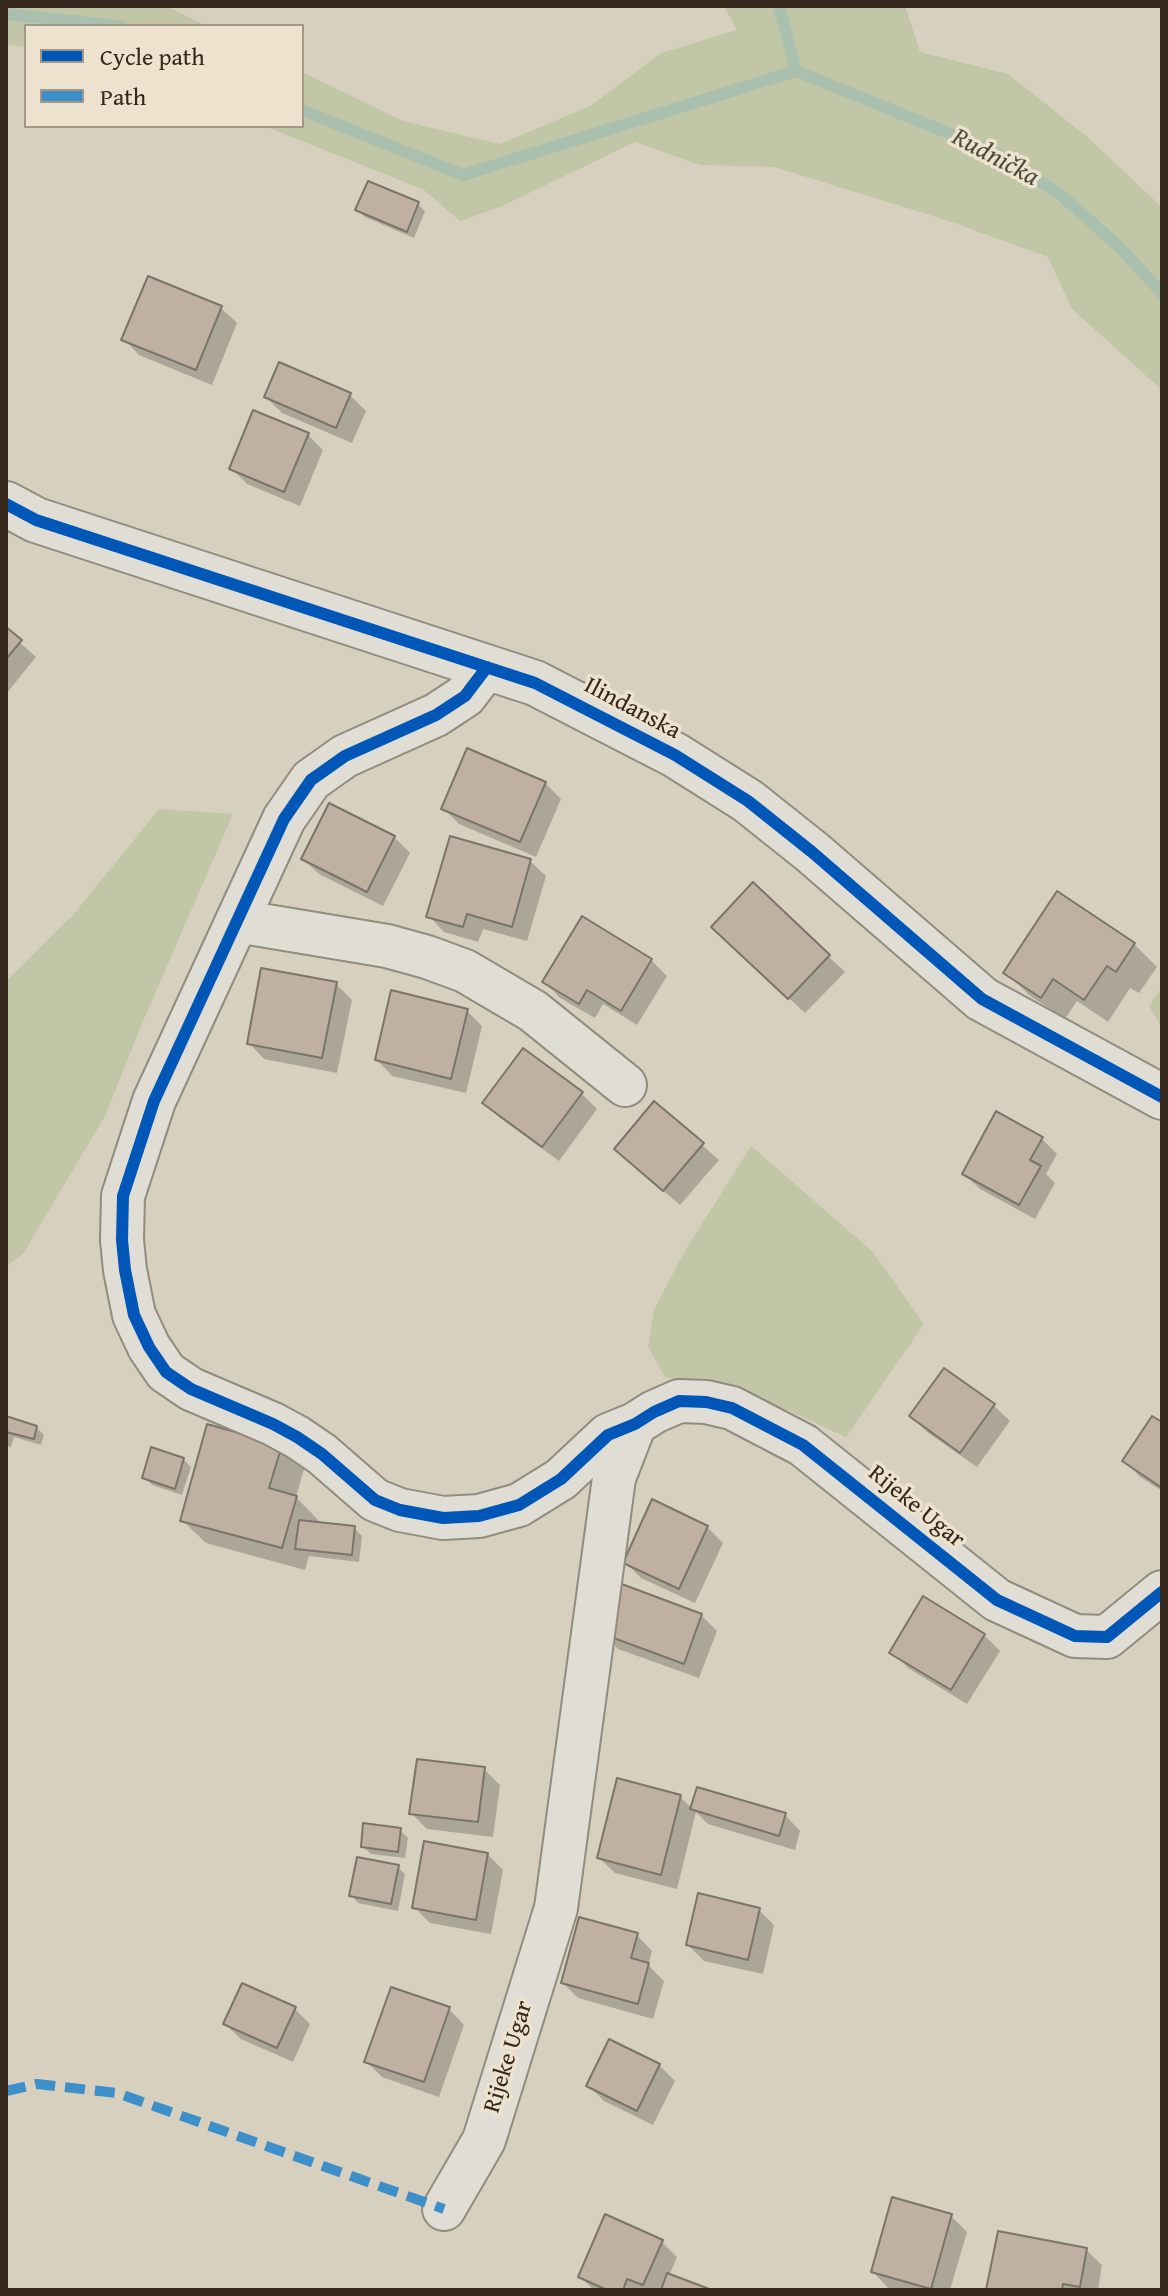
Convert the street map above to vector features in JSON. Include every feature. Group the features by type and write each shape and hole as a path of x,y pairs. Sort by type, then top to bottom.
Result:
{"street":[{"name":"Ilindanska","path":"6,504 36,520 549,690 675,755 748,801 812,852 982,999 1162,1097"},
{"path":"487,667 465,696 436,715 345,756 311,780 284,819 154,1101 123,1196 124,1255 134,1315 149,1347 166,1372 191,1389 297,1437 322,1454 375,1500 400,1510 443,1518 479,1516 519,1505 561,1479 608,1435 635,1424"},
{"path":"237,921 387,946 465,971 533,1011 625,1085"},
{"name":"Rijeke Ugar","path":"444,2209 484,2140 556,1908 614,1478 635,1424 679,1401 706,1402 732,1408 803,1445 997,1600 1075,1636 1107,1637 1162,1592"}],"green space":[{"path":"6,6 166,6 203,24 24,24 24,47 6,45"},
{"path":"724,6 905,6 920,52 1008,74 1086,136 1162,207 1162,390 1072,309 1048,257 946,220 774,167 700,165 635,142 500,207 460,221 424,190 269,128 304,128 304,73 403,121 500,144 590,106 661,53 737,30"},
{"path":"159,809 233,814 105,1116 23,1254 6,1267 6,981 73,915"},
{"path":"1162,987 1162,1028 1149,1006"},
{"path":"751,1146 872,1251 924,1324 846,1437 774,1404 665,1377 648,1347 654,1310 683,1254"}],"building":[{"path":"368,181 419,202 407,232 355,210"},
{"path":"148,276 222,306 196,370 121,340"},
{"path":"279,362 351,393 336,428 264,397"},
{"path":"253,410 309,433 284,492 229,469"},
{"path":"6,627 22,640 6,659"},
{"path":"467,748 546,782 520,842 441,809"},
{"path":"329,803 395,836 367,892 301,859"},
{"path":"450,836 531,859 512,927 467,914 463,927 426,917"},
{"path":"753,882 830,955 788,999 711,927"},
{"path":"1057,891 1135,943 1116,972 1107,966 1084,1000 1053,979 1041,998 1003,973"},
{"path":"582,916 652,959 621,1011 587,990 579,1004 542,982"},
{"path":"261,968 337,982 322,1058 247,1044"},
{"path":"391,990 468,1009 451,1079 375,1060"},
{"path":"523,1048 583,1092 542,1147 482,1103"},
{"path":"654,1101 704,1143 663,1191 614,1149"},
{"path":"996,1111 1043,1137 1030,1160 1041,1166 1019,1205 962,1174"},
{"path":"944,1368 995,1404 960,1453 909,1416"},
{"path":"6,1416 37,1426 34,1439 6,1432"},
{"path":"1152,1416 1162,1422 1162,1488 1122,1461"},
{"path":"207,1424 282,1445 269,1488 297,1496 282,1548 180,1521"},
{"path":"151,1447 184,1458 175,1489 142,1478"},
{"path":"652,1499 708,1526 679,1589 623,1563"},
{"path":"299,1520 355,1526 352,1555 295,1549"},
{"path":"619,1583 702,1614 684,1664 600,1633"},
{"path":"923,1596 985,1634 951,1690 889,1653"},
{"path":"417,1759 485,1767 478,1822 409,1814"},
{"path":"617,1778 681,1795 661,1875 597,1858"},
{"path":"697,1787 786,1813 779,1836 690,1809"},
{"path":"363,1823 401,1828 398,1852 361,1847"},
{"path":"424,1841 488,1853 476,1920 412,1908"},
{"path":"357,1857 399,1865 391,1904 349,1896"},
{"path":"698,1893 760,1908 748,1960 686,1945"},
{"path":"579,1917 638,1933 631,1958 649,1963 638,2004 561,1983"},
{"path":"242,1983 296,2007 277,2048 223,2024"},
{"path":"391,1987 450,2007 424,2082 364,2062"},
{"path":"609,2039 660,2064 637,2111 586,2086"},
{"path":"892,2197 952,2214 931,2289 871,2272"},
{"path":"605,2214 663,2240 643,2285 627,2279 623,2290 607,2290 578,2277"},
{"path":"998,2231 1087,2248 1080,2287 1063,2284 1062,2290 986,2290"},
{"path":"667,2273 712,2290 661,2290"}],"waterway":[{"path":"779,6 796,71"},
{"path":"6,14 102,24"},
{"name":"Rudnička","path":"796,71 990,150 1060,194 1119,247 1162,293"},
{"path":"304,111 463,175 796,71"}],"marked path":[{"path":"6,2091 37,2084 117,2093 444,2209"}],"cycle path":[{"path":"6,504 36,520 535,683 675,755 748,801 812,852 982,999 1162,1097"},
{"path":"487,667 465,696 436,715 345,756 311,780 284,819 154,1101 123,1196 122,1240 134,1315 149,1347 166,1372 191,1389 297,1437 322,1454 375,1500 400,1510 443,1518 479,1516 519,1505 561,1479 608,1435 679,1401 706,1402 732,1408 803,1445 997,1600 1075,1636 1107,1637 1162,1592"}]}
